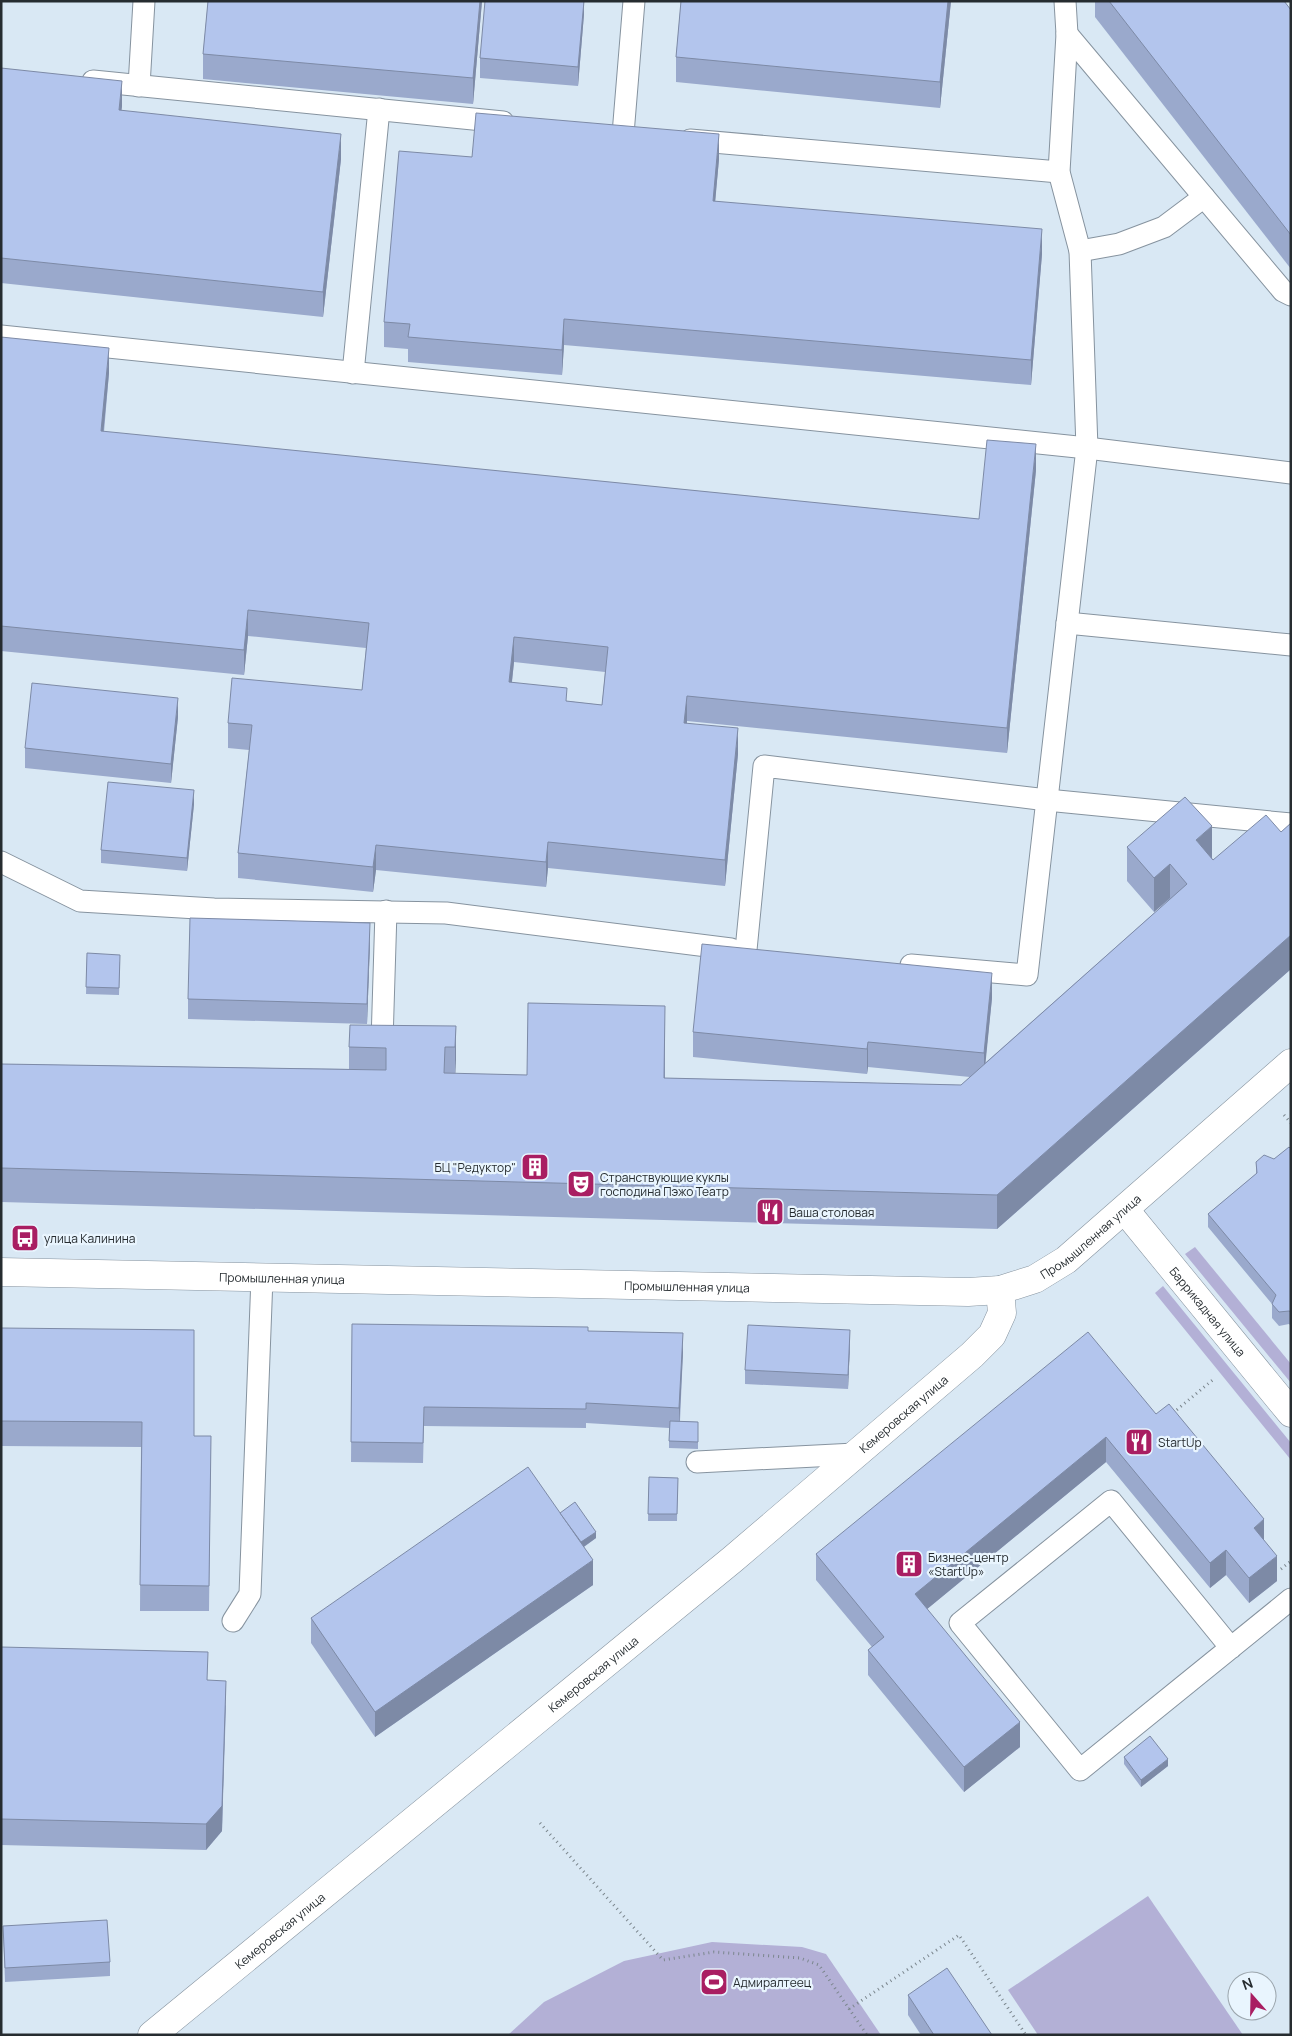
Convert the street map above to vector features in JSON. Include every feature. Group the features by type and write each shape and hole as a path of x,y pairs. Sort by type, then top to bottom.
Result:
{"street":[{"name":"Промышленная улица","path":"1,1272 968,1292 1000,1290 1035,1279 1066,1260 1291,1063"},
{"name":"Баррикадная улица","path":"1125,1210 1291,1413"},
{"name":"Кемеровская улица","path":"152,2035 733,1559 972,1354 992,1335 1002,1313 1000,1290"}],"lane":[{"path":"139,86 144,1"},
{"path":"623,134 634,1"},
{"path":"891,963 1027,975 1087,448 1080,251 1059,172 1067,34 1065,1"},
{"path":"1067,34 1284,291 1291,295"},
{"path":"70,79 525,124"},
{"path":"353,373 379,110"},
{"path":"672,138 1059,172"},
{"path":"1080,251 1119,244 1164,227 1204,197"},
{"path":"1,336 1087,448 1291,472"},
{"path":"1067,623 1291,645"},
{"path":"1,862 80,901 214,909 446,912 755,951 764,766 1047,800 1291,824"},
{"path":"382,1042 386,911"},
{"path":"233,1622 250,1594 262,1278"},
{"path":"697,1462 855,1454"},
{"path":"1231,1648 1111,1501 960,1624 1080,1770 1231,1648 1291,1598"}],"path":[{"path":"1284,1114 1291,1123"},
{"path":"1166,1419 1215,1378"},
{"path":"540,1823 663,1960 714,1952 800,1958 819,1965 867,2035"},
{"path":"849,2009 959,1935 1026,2035"}],"shaded area":[{"path":"1195,1247 1291,1364 1291,1383 1185,1254"},
{"path":"1163,1286 1291,1443 1291,1460 1155,1293"},
{"path":"1148,1896 1227,2012 1227,2021 1233,2021 1243,2035 1038,2035 1008,1990"},
{"name":"Адмиралтеец","path":"712,1942 802,1947 826,1954 881,2035 508,2035 544,2002 624,1961"}],"building":[{"path":"208,1 480,1 473,78 203,54"},
{"path":"485,1 584,1 578,67 480,58"},
{"path":"681,1 948,1 940,82 676,57"},
{"path":"1109,1 1284,1 1291,10 1291,235"},
{"path":"1,68 122,81 119,110 341,134 323,292 1,258"},
{"path":"476,113 719,134 713,201 1042,229 1031,360 564,319 562,350 408,337 410,324 384,322 399,151 472,157"},
{"path":"1,337 109,348 101,431 979,519 987,440 1036,444 1007,728 687,696 684,723 738,728 725,860 548,842 546,862 376,845 373,867 238,853 252,725 228,723 232,678 362,690 369,623 248,610 244,650 1,626","holes":["514,637 608,647 602,705 566,701 567,688 509,682"]},
{"path":"32,683 178,698 171,764 25,748"},
{"path":"108,782 194,790 187,858 101,850"},
{"path":"1185,797 1212,826 1196,840 1213,860 1266,815 1281,832 1291,823 1291,935 997,1195 1,1168 1,1064 386,1070 386,1048 349,1047 350,1025 456,1026 455,1047 445,1047 444,1073 527,1075 528,1003 665,1006 664,1078 961,1085 1187,884 1170,864 1154,878 1127,847"},
{"path":"190,918 370,923 367,1004 188,999"},
{"path":"702,944 992,973 984,1053 868,1042 867,1049 693,1032"},
{"path":"87,953 120,955 119,988 86,987"},
{"path":"1289,1147 1291,1149 1291,1312 1279,1312 1272,1304 1276,1295 1208,1214 1257,1173 1256,1162 1264,1155 1274,1159"},
{"path":"352,1324 588,1327 588,1331 683,1333 679,1408 586,1403 586,1409 424,1407 423,1443 351,1442"},
{"path":"748,1325 850,1330 848,1375 745,1370"},
{"path":"1,1328 194,1330 194,1436 211,1436 209,1586 140,1585 142,1422 1,1421"},
{"name":"Бизнес-центр «StartUp»","path":"1088,1332 1156,1414 1169,1404 1264,1519 1254,1528 1277,1556 1249,1578 1226,1550 1210,1563 1106,1437 915,1594 1020,1722 964,1767 868,1650 884,1637 816,1554"},
{"path":"670,1421 698,1422 698,1442 669,1441"},
{"path":"528,1467 593,1560 375,1712 311,1618"},
{"path":"649,1477 678,1478 677,1514 648,1514"},
{"path":"575,1502 596,1532 581,1542 560,1513"},
{"path":"1,1647 208,1652 207,1680 226,1681 222,1806 206,1824 1,1819"},
{"path":"1150,1736 1168,1759 1141,1780 1124,1757"},
{"path":"107,1920 110,1962 5,1968 3,1926"},
{"path":"947,1968 992,2035 934,2035 908,1995"}],"place":[{"name":"БЦ \"Редуктор\"","path":"535,1167"},
{"name":"Странствующие куклы господина Пэжо Театр","path":"581,1184"},
{"name":"Ваша столовая","path":"770,1212"},
{"name":"улица Калинина","path":"25,1238"},
{"name":"StartUp","path":"1139,1442"},
{"name":"Бизнес-центр «StartUp»","path":"909,1564"},
{"name":"Адмиралтеец","path":"714,1982"}]}
